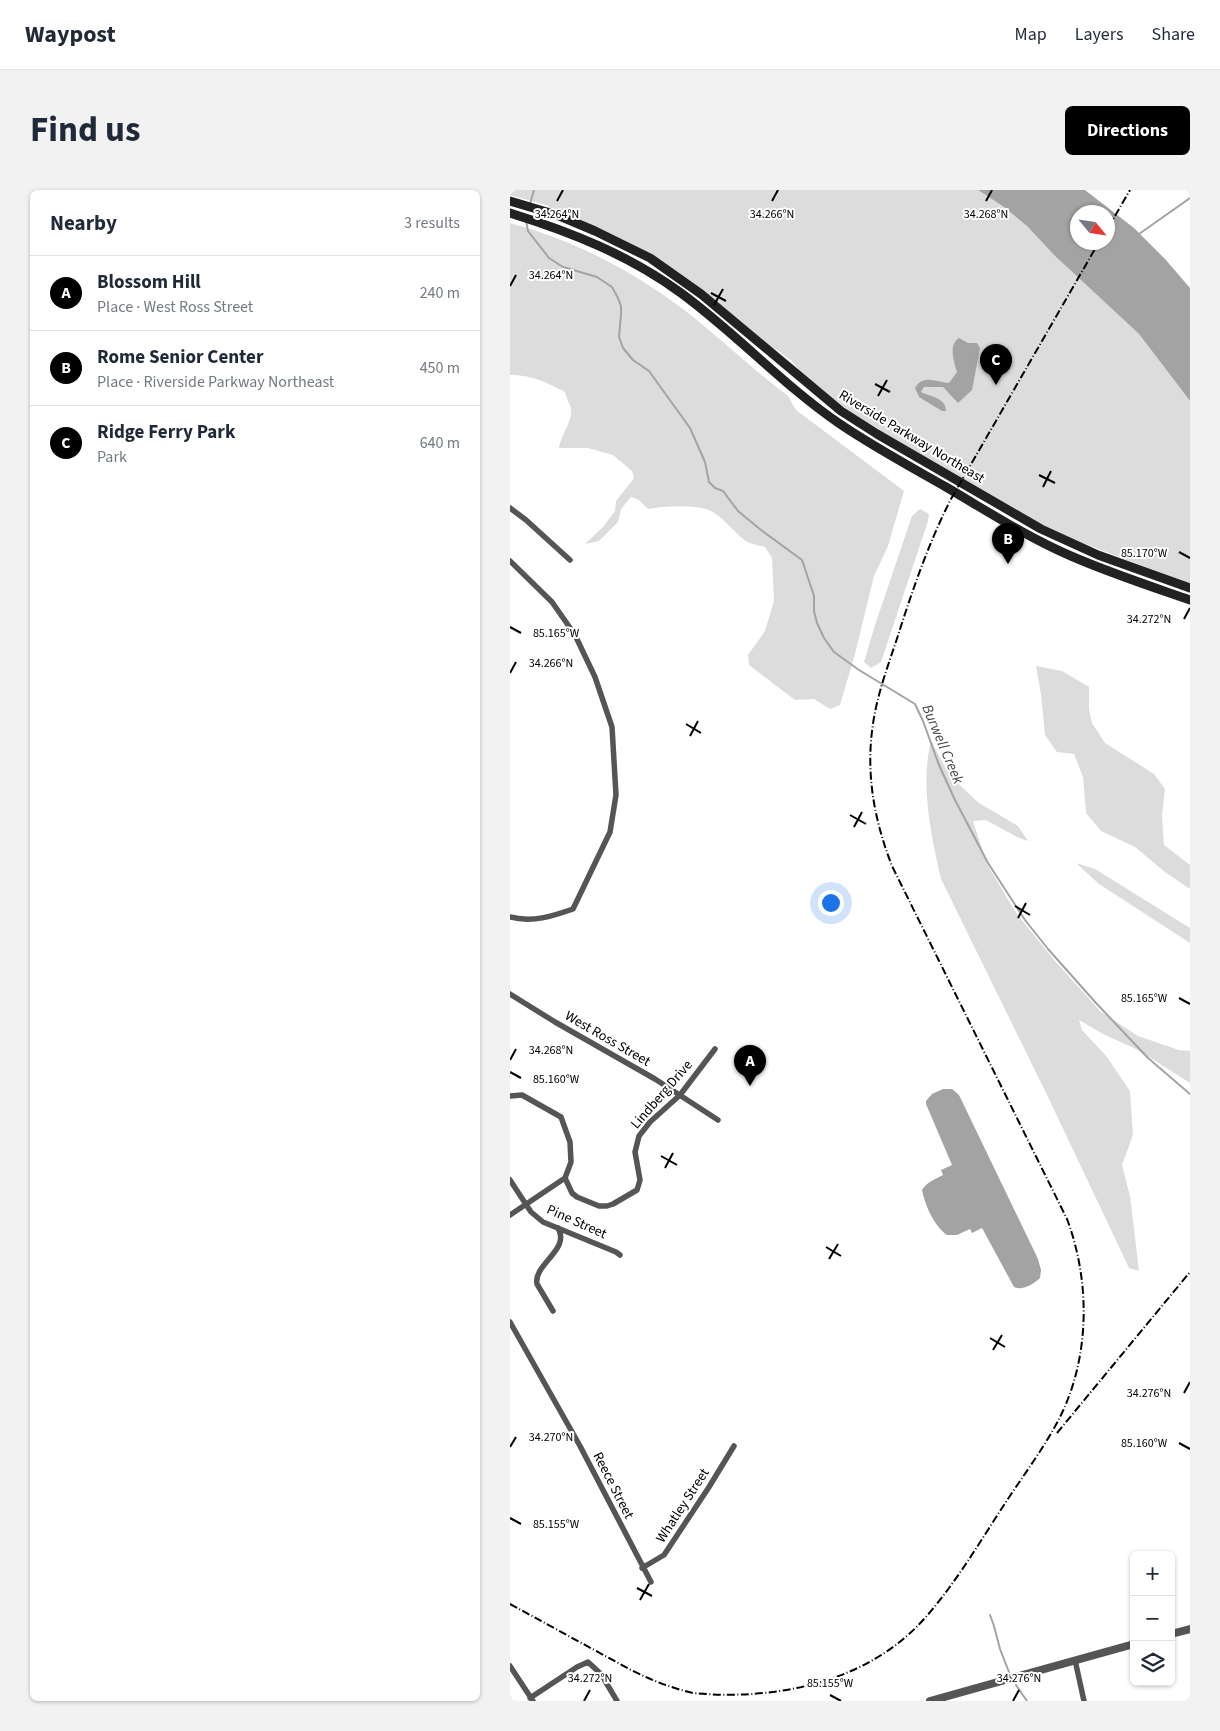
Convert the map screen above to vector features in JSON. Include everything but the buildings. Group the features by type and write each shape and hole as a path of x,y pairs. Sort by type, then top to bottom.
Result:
{"main road":[{"name":"Riverside Parkway Northeast","path":"510,201 595,230 650,258 716,306 827,400 877,434 1060,539 1098,555 1190,588"},
{"name":"Riverside Parkway Northeast","path":"510,213 574,234 612,251 664,281 706,312 839,424 896,459 1056,549 1092,565 1190,600"}],"street":[{"path":"510,508 570,560"},
{"path":"510,561 552,602 575,635 595,677 612,727 616,795 610,832 573,909 546,918 520,919 510,916"},
{"name":"West Ross Street","path":"510,994 555,1022 596,1044 718,1120"},
{"name":"Lindberg Drive","path":"565,1178 572,1193 599,1206 613,1204 637,1190 640,1180 635,1152 639,1136 650,1122 680,1095 715,1049"},
{"path":"510,1096 522,1095 561,1117 570,1142 571,1162 565,1178 510,1215"},
{"name":"Pine Street","path":"510,1180 538,1218 620,1254"},
{"path":"553,1311 536,1279 537,1274 558,1246 560,1236 558,1228"},
{"name":"Reece Street","path":"510,1322 580,1446 651,1582"},
{"name":"Whatley Street","path":"642,1568 664,1555 734,1446"},
{"path":"1175,1633 1190,1629"},
{"path":"930,1701 1130,1645"},
{"path":"1075,1660 1084,1701"},
{"path":"510,1666 532,1699 577,1667 588,1662 601,1674 617,1701"}],"shaded area":[{"path":"510,190 978,190 1004,207 1027,226 1054,255 1139,334 1190,401 1190,584 1059,534 1029,518 859,419 799,371 789,358 769,345 682,275 627,243 589,225 548,209 549,206 510,195"},
{"path":"978,190 1085,190 1104,205 1070,205 1070,250 1115,250 1115,213 1134,228 1165,259 1190,288 1190,401 1139,334 1054,255 1027,226 1004,207"},
{"path":"510,223 535,230 583,249 628,272 671,300 788,396 796,410 904,491 888,546 874,576 855,654 840,705 830,709 814,699 795,700 749,665 748,655 765,631 774,601 772,558 765,547 746,541 716,514 705,509 689,506 648,509 639,500 631,497 621,509 618,522 599,541 585,544 603,527 615,511 616,501 634,478 632,471 613,455 588,448 559,448 571,413 565,392 539,380 510,375"},
{"path":"959,338 968,343 977,343 980,348 972,390 958,403 943,387 924,387 921,392 944,403 946,411 942,411 919,397 915,388 922,381 926,380 949,383 957,372 953,359 953,349"},
{"path":"920,509 929,514 928,521 881,662 871,668 864,662 875,625 912,516"},
{"path":"1036,666 1062,671 1089,687 1089,709 1092,723 1105,743 1154,774 1165,789 1162,816 1164,845 1190,865 1190,889 1165,872 1135,847 1101,831 1086,813 1083,777 1074,754 1057,752 1045,735"},
{"path":"931,741 950,776 979,803 1018,826 1028,841 986,820 973,821 987,864 1016,913 1055,961 1101,1012 1138,1036 1179,1050 1190,1051 1190,1083 1138,1050 1103,1034 1079,1020 1082,1030 1107,1057 1130,1091 1133,1135 1122,1165 1130,1196 1139,1271 1129,1268 941,879 928,810 927,775"},
{"path":"1076,863 1095,869 1190,928 1190,943 1099,884"},
{"path":"943,1089 952,1089 959,1095 1038,1259 1041,1270 1040,1278 1028,1286 1014,1287 982,1228 972,1233 970,1229 957,1235 947,1235 934,1221 925,1202 922,1190 924,1187 943,1175 941,1170 952,1165 926,1104 926,1101 932,1094"}],"waterway":[{"name":"Burwell Creek","path":"530,204 534,190"},
{"path":"1139,234 1190,198"},
{"name":"Burwell Creek","path":"526,221 528,231 549,258 563,267 597,277 612,287 621,306 619,337 623,348 633,360 649,371 690,428 705,462 709,482 715,488 723,491 738,511 802,560 814,596 814,611 817,623 824,638 834,652 859,670 915,704 955,800 988,863 1025,920 1096,1003 1148,1058 1190,1094"},
{"path":"990,1615 1009,1672"},
{"path":"1016,1685 1027,1701"}],"railway":[{"path":"1115,216 1130,190"},
{"path":"510,1604 639,1674 693,1693 724,1695 756,1694 788,1690 819,1683 848,1672 876,1658 901,1641 935,1607 1038,1454 1058,1421 1069,1397 1076,1373 1084,1321 1080,1269 1075,1244 1067,1219 892,866 878,824 871,782 870,760 874,717 881,686 923,562 936,530 951,499 1094,250"},
{"path":"1057,1433 1190,1272"}],"place":[{"name":"Ridge Ferry Park","path":"996,385"},
{"name":"Rome Senior Center","path":"1008,564"},
{"name":"Blossom Hill","path":"750,1086"}]}
